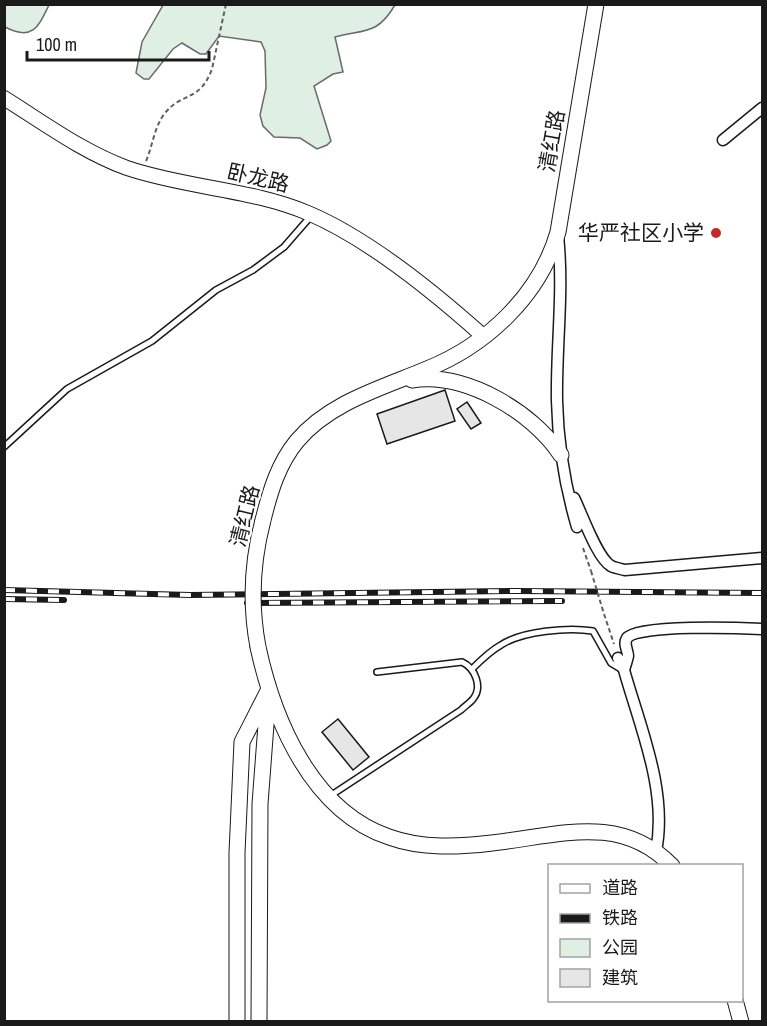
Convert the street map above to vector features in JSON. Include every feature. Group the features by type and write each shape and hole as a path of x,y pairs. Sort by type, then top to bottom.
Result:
{"main road":[{"name":"清红路","path":"596,4 558,232 548,260 535,284 516,307 483,336 447,360 335,410 319,420 298,440 280,469 263,520 256,555 253,590 258,647 269,689 285,729 300,757 329,797 365,827 389,838 410,843 468,845 596,830 627,836 656,851 670,864"},
{"path":"385,386 427,379 448,380 465,385 528,419 547,436 561,455"},
{"path":"237,1022 237,853 242,742 269,689"},
{"path":"259,1022 260,804 269,689"},
{"path":"736,1002 741,1022"}],"street":[{"name":"卧龙路","path":"4,98 90,152 141,172 282,204 312,215 387,261 446,304 483,336"},
{"path":"723,140 762,108"},
{"path":"558,232 561,285 557,401 561,455 577,527"},
{"path":"567,488 608,565 625,570 762,558"},
{"path":"624,670 628,655 625,645 627,638 633,634 673,628 762,628"},
{"path":"618,658 624,670 657,788 660,813 656,851"}],"lane":[{"path":"4,447 67,389 152,341 216,290 253,270 284,247 312,215"},
{"path":"472,669 488,653 511,640 530,634 579,629 593,631 611,663 624,670"},
{"path":"329,797 461,710 474,698 478,688 472,669 462,662 377,672"}],"path":[{"path":"141,172 165,112 176,102 195,94 209,79 226,4"},
{"path":"591,571 618,658"}],"green space":[{"path":"4,5 49,5 37,26 33,30 22,33 5,27"},
{"path":"163,5 395,5 389,15 376,26 335,37 343,72 333,74 314,86 331,141 317,149 300,138 274,137 263,126 260,115 266,88 265,51 261,42 219,36 206,54 200,54 182,43 173,49 149,79 144,79 136,73 142,42"}],"building":[{"path":"445,390 455,421 387,444 377,414"},
{"path":"467,402 481,423 471,429 457,409"},
{"path":"338,719 369,757 353,770 322,732"}],"railway":[{"path":"4,590 190,595 517,591 762,593"},
{"path":"4,599 64,600"},
{"path":"247,603 562,601"}],"place":[{"name":"华严社区小学","path":"716,233"}]}
